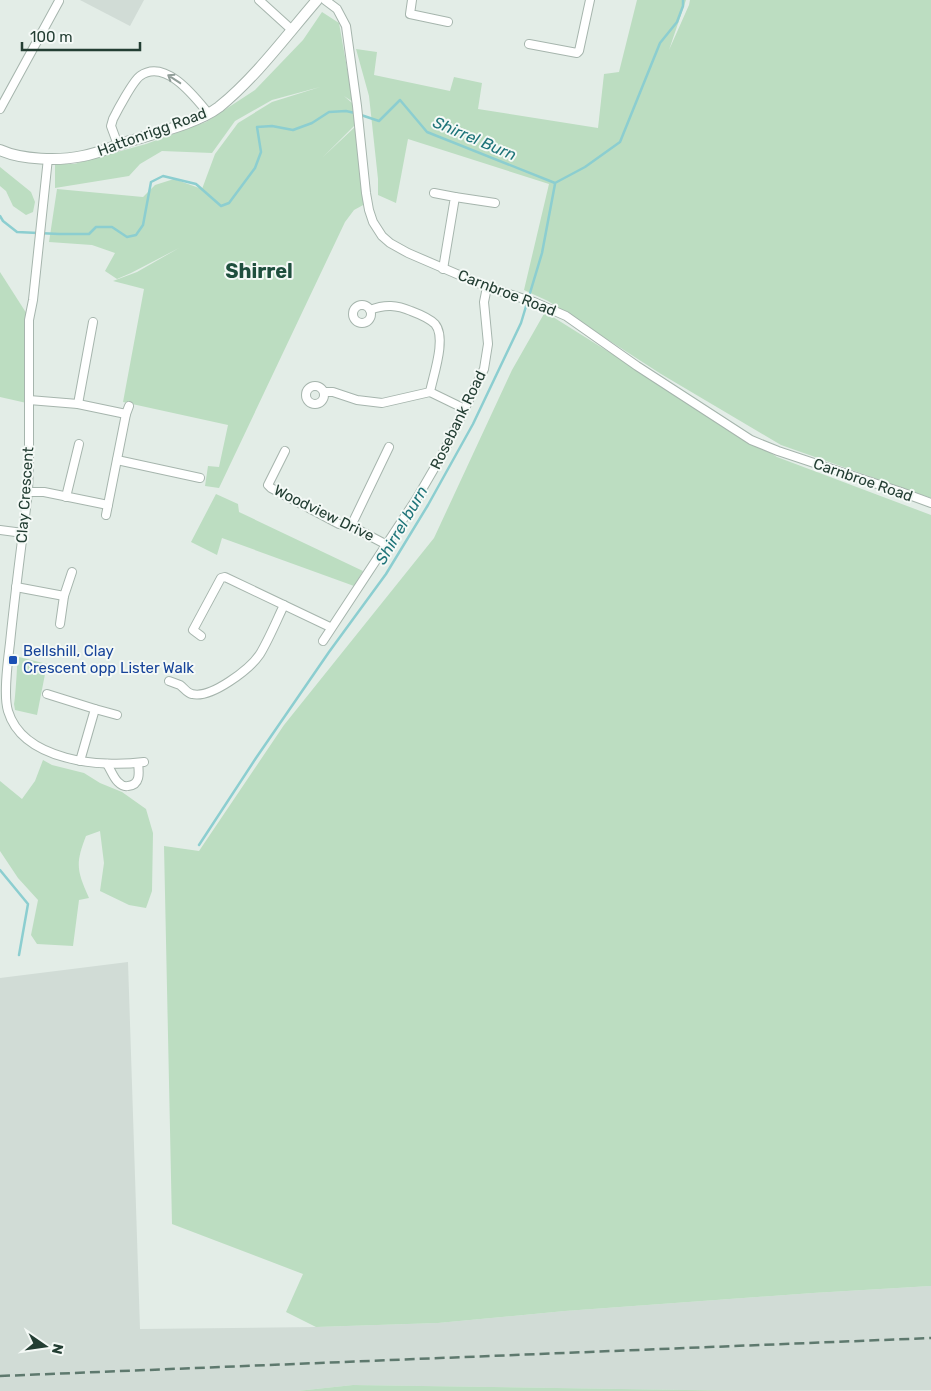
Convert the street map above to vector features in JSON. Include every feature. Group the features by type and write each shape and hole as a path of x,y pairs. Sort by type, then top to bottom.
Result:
{"street":[{"path":"259,0 292,30"},
{"name":"Hattonrigg Road","path":"0,150 18,157 82,157 164,130 208,113 217,108 238,90 317,0"},
{"name":"Carnbroe Road","path":"325,0 336,8 346,26 366,193 373,222 382,236 390,243 443,269 506,294 534,302 566,316 637,366 752,440 778,451 931,504"},
{"path":"412,0 410,14 448,22"},
{"path":"528,44 577,54 590,0"},
{"path":"0,109 59,1"},
{"path":"118,145 111,126 113,119 139,76 151,71 161,71 188,89 208,113"},
{"name":"Clay Crescent","path":"48,158 32,313 29,320 28,492 6,676 4,711 19,732 39,747 58,756 107,764 141,763 136,783 130,786 122,785 117,781 107,764"},
{"path":"434,193 495,204"},
{"path":"443,269 455,197"},
{"name":"Rosebank Road","path":"323,640 387,544 442,455 465,409 486,361 488,344 484,302 487,287"},
{"path":"370,310 384,305 398,306 423,316 435,324 440,336 440,347 430,392"},
{"path":"78,404 93,322"},
{"path":"324,392 333,392 357,400 382,404 430,392 465,409"},
{"path":"29,400 78,404 126,414"},
{"path":"106,515 129,406"},
{"path":"66,498 79,444"},
{"path":"351,526 389,447"},
{"name":"Woodview Drive","path":"285,451 268,486 339,524 351,526 387,544"},
{"path":"117,460 200,478"},
{"path":"28,492 44,492 66,498 108,505"},
{"path":"0,530 23,533"},
{"path":"60,624 64,596 72,572"},
{"path":"201,636 193,630 222,578 229,578 330,627"},
{"path":"16,587 64,596"},
{"path":"169,681 181,686 191,694 200,695 222,686 256,659 284,605"},
{"path":"47,694 117,714"},
{"path":"80,761 95,708"}],"shaded area":[{"path":"80,0 144,0 130,26"},
{"path":"128,962 140,1329 316,1327 438,1323 565,1311 931,1286 931,1390 751,1391 353,1385 297,1391 0,1391 0,978"}],"green space":[{"path":"637,0 686,0 669,50 690,0 931,0 931,498 781,445 661,374 548,301 524,290 549,184 408,139 396,203 378,195 369,96 356,49 377,52 374,75 450,91 454,77 482,83 478,109 598,128 604,74 619,72"},
{"path":"322,12 339,23 353,102 344,96 352,103 355,125 323,157 356,126 365,204 354,210 345,222 219,488 205,486 208,466 219,467 228,425 123,402 144,289 113,281 137,272 179,248 117,279 105,271 115,253 92,245 49,242 57,189 143,197 155,185 174,179 202,189 215,154 238,123 272,102 320,87 272,100 235,121 212,153 162,151 140,164 129,176 55,188 55,164 74,164 146,144 206,122 255,90 303,40"},
{"path":"0,167 31,192 35,202 33,212 26,215 13,206 6,191 0,186"},
{"path":"0,272 32,322 31,404 0,397"},
{"path":"545,312 777,457 931,515 931,1286 565,1311 438,1323 316,1327 286,1312 303,1274 172,1224 164,846 199,851 284,725 434,538 512,370"},
{"path":"216,494 238,504 239,512 363,571 354,586 222,538 217,555 191,542"},
{"path":"15,656 47,664 37,715 15,710 17,667"},
{"path":"43,760 52,765 84,773 100,783 122,792 146,809 153,833 152,891 146,908 129,905 100,891 104,863 100,831 86,836 80,854 79,867 89,898 79,900 73,946 37,944 31,935 38,900 18,878 0,851 0,781 22,799 35,781"},
{"path":"353,1385 751,1391 297,1391"}],"waterway":[{"name":"Shirrel burn","path":"361,115 379,121 400,100 427,132 555,183 585,167 620,142 660,43 677,22 683,6 683,0"},
{"name":"Shirrel Burn","path":"0,216 3,221 17,232 89,234 96,227 112,227 127,237 136,235 143,225 151,182 163,176 196,184 221,206 229,203 255,168 261,152 257,127 272,126 293,130 312,123 329,112 346,111 355,113"},
{"name":"Shirrel burn","path":"199,845 329,652 386,574 428,505 473,424 521,323 542,253 555,184"},
{"name":"Shirrel Burn","path":"0,870 28,904 19,955"}],"railway":[{"path":"0,1376 931,1338"}],"place":[{"name":"Bellshill, Clay Crescent opp Lister Walk","path":"13,660"}],"district":[{"name":"Shirrel","path":"259,271"}]}
